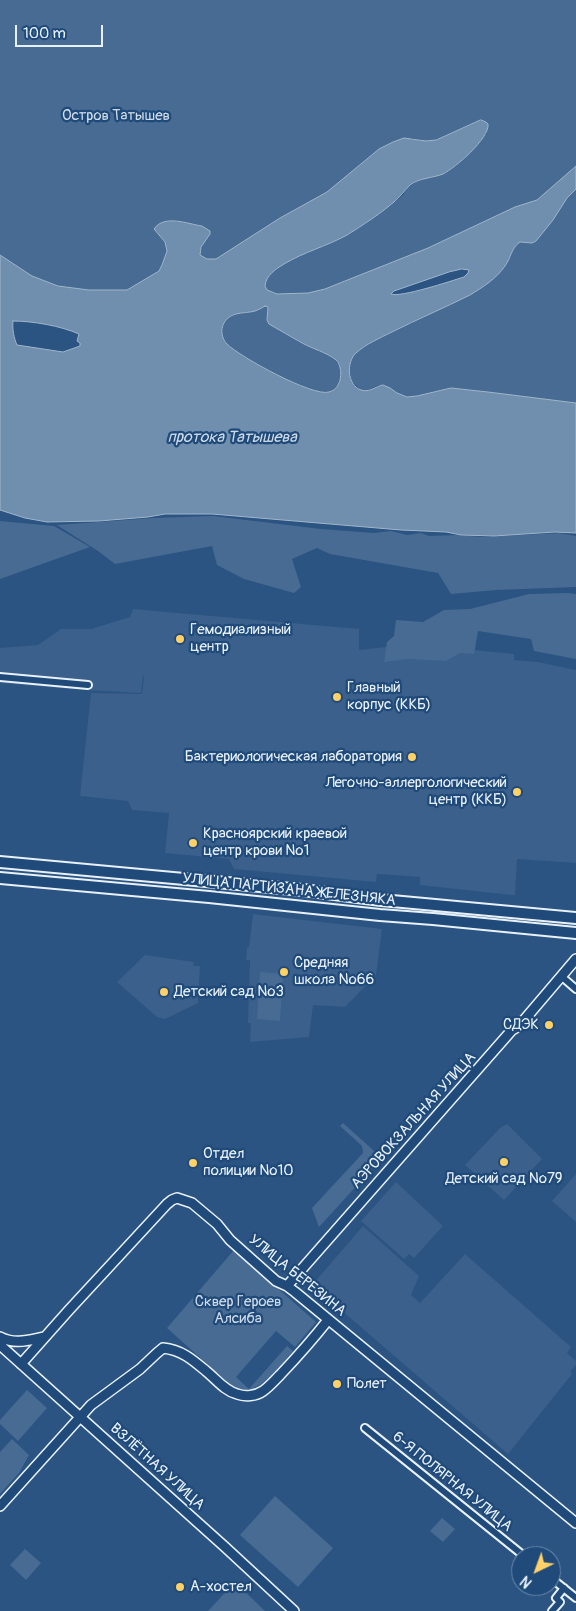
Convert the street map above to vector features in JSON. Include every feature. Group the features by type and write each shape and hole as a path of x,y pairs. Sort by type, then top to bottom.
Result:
{"main road":[{"path":"4,862 4,878"},
{"name":"УЛИЦА ПАРТИЗАНА ЖЕЛЕЗНЯКА","path":"4,862 576,918"},
{"name":"УЛИЦА ПАРТИЗАНА ЖЕЛЕЗНЯКА","path":"4,878 576,934"},
{"path":"380,900 380,915"}],"street":[{"path":"0,677 88,685"},
{"name":"АЭРОВОКЗАЛЬНАЯ УЛИЦА","path":"288,1286 512,1030 519,1026 576,959"},
{"path":"561,976 576,989"},
{"name":"УЛИЦА БЕРЕЗИНА","path":"21,1364 167,1204 177,1198 192,1203 217,1224 230,1240 276,1281 288,1286 576,1523"},
{"path":"0,1506 91,1405 140,1369 163,1348 176,1350 187,1355 228,1390 245,1396 263,1392 328,1320"},
{"path":"0,1337 8,1342 18,1342 45,1337"},
{"name":"ВЗЛЁТНАЯ УЛИЦА","path":"0,1345 81,1416 294,1611"},
{"name":"6-Я ПОЛЯРНАЯ УЛИЦА","path":"365,1428 512,1546"},
{"path":"561,1586 576,1598"},
{"path":"552,1611 560,1602 556,1598 564,1588"}],"shaded area":[{"path":"133,609 359,629 359,650 386,647 395,642 514,654 514,660 538,662 576,670 576,863 517,859 515,895 511,895 420,885 420,877 377,874 376,882 234,869 229,859 165,853 169,813 132,810 128,801 80,796 91,693 142,694 144,676 225,673 143,676 141,693 0,683 0,648 38,645 61,629 91,629 130,617"},
{"name":"Средняя школа №66","path":"253,914 382,929 376,975 345,1007 313,1005 309,1037 250,1042 251,1023 248,1023 250,960 246,960"},
{"name":"Детский сад №3","path":"145,955 194,962 193,966 200,966 198,1003 165,1019 157,1017 117,982"},
{"name":"Детский сад №79","path":"507,1124 542,1159 504,1200 465,1165 500,1128"},
{"path":"576,1174 576,1222 552,1201"},
{"path":"396,1182 443,1226 414,1258 409,1254 404,1259 361,1221"},
{"path":"363,1226 419,1276 411,1295 420,1303 465,1254 571,1347 567,1353 576,1361 576,1365 570,1372 572,1374 508,1454 312,1285"}],"green space":[{"name":"Остров Татышев","path":"0,0 576,0 576,166 537,200 515,207 428,248 325,289 308,293 277,294 267,290 265,286 266,281 277,268 352,232 393,203 413,184 449,171 467,156 487,133 474,123 436,140 426,141 412,138 379,149 327,192 280,218 216,259 203,258 199,252 210,231 202,226 175,221 154,229 165,242 167,251 159,271 128,290 89,290 58,286 32,276 0,255"},
{"path":"576,189 576,403 451,388 407,397 390,388 379,385 367,390 361,390 354,384 351,379 349,366 351,358 357,352 376,340 454,303 484,286 506,265 512,250 520,242 528,243 541,235 567,198"},
{"path":"265,306 268,307 267,319 299,342 327,355 338,364 341,370 339,380 329,393 312,391 265,369 240,354 226,342 222,331 223,326 230,317 255,311"},
{"path":"213,516 321,529 374,533 391,531 407,535 421,533 429,536 456,535 482,537 559,533 576,536 576,587 451,594 438,573 330,554 317,548 292,559 301,587 294,593 244,579 217,565 212,546 115,564 57,525"},
{"path":"0,521 54,526 90,547 0,579"},
{"path":"529,594 576,594 576,659 534,651 531,639 478,631 474,654 460,653 446,661 408,659 384,662 387,642 394,636 396,620 423,622 444,610 470,609"},
{"path":"260,972 283,974 280,1021 257,1019"},
{"path":"343,1123 382,1158 319,1227 312,1208 363,1153 362,1146 340,1126"},
{"name":"Сквер Героев Алсиба","path":"234,1250 316,1322 295,1347 276,1331 236,1377 249,1389 242,1390 233,1387 167,1328"},
{"path":"287,1346 293,1351 267,1380 249,1389"},
{"path":"27,1390 47,1408 18,1441 0,1424 0,1420"},
{"path":"12,1439 29,1455 19,1473 0,1494 0,1452"},
{"path":"275,1496 333,1548 298,1587 240,1535"},
{"path":"442,1518 455,1529 443,1542 430,1531"},
{"path":"25,1549 41,1563 26,1580 10,1565"},
{"path":"235,1582 265,1611 208,1611"}],"water":[{"name":"протока Татышева","path":"481,120 488,124 484,137 463,159 448,171 410,185 389,206 347,235 281,266 269,276 265,286 267,290 277,294 308,293 325,289 428,248 515,207 537,200 576,166 576,189 567,198 553,220 536,241 532,243 520,242 517,244 498,275 470,295 364,347 353,357 349,367 353,383 364,391 383,385 407,397 451,388 576,403 576,533 555,532 494,536 461,535 446,532 212,514 165,514 99,521 47,522 25,518 0,510 0,255 32,276 58,286 89,290 127,290 159,271 162,265 167,251 165,242 154,229 158,224 176,221 202,226 210,231 210,234 201,247 200,255 207,259 216,259 280,218 327,192 379,149 404,138 426,141 436,140","holes":["462,269 469,270 464,277 404,294 391,294 394,291","265,306 268,307 267,320 269,324 336,360 341,373 337,387 329,392 308,388 277,375 246,358 227,344 222,331 227,319 230,316 255,311","13,321 47,324 79,334 77,341 80,343 80,346 63,352 17,345"]}],"place":[{"name":"Гемодиализный центр","path":"180,639"},
{"name":"Главный корпус (ККБ)","path":"337,697"},
{"name":"Бактериологическая лаборатория","path":"412,757"},
{"name":"Легочно-аллергологический центр (ККБ)","path":"517,792"},
{"name":"Красноярский краевой центр крови №1","path":"193,843"},
{"name":"Средняя школа №66","path":"284,972"},
{"name":"Детский сад №3","path":"164,992"},
{"name":"СДЭК","path":"549,1025"},
{"name":"Детский сад №79","path":"504,1162"},
{"name":"Отдел полиции №10","path":"193,1163"},
{"name":"Полет","path":"337,1384"},
{"name":"А-хостел","path":"180,1587"}]}
